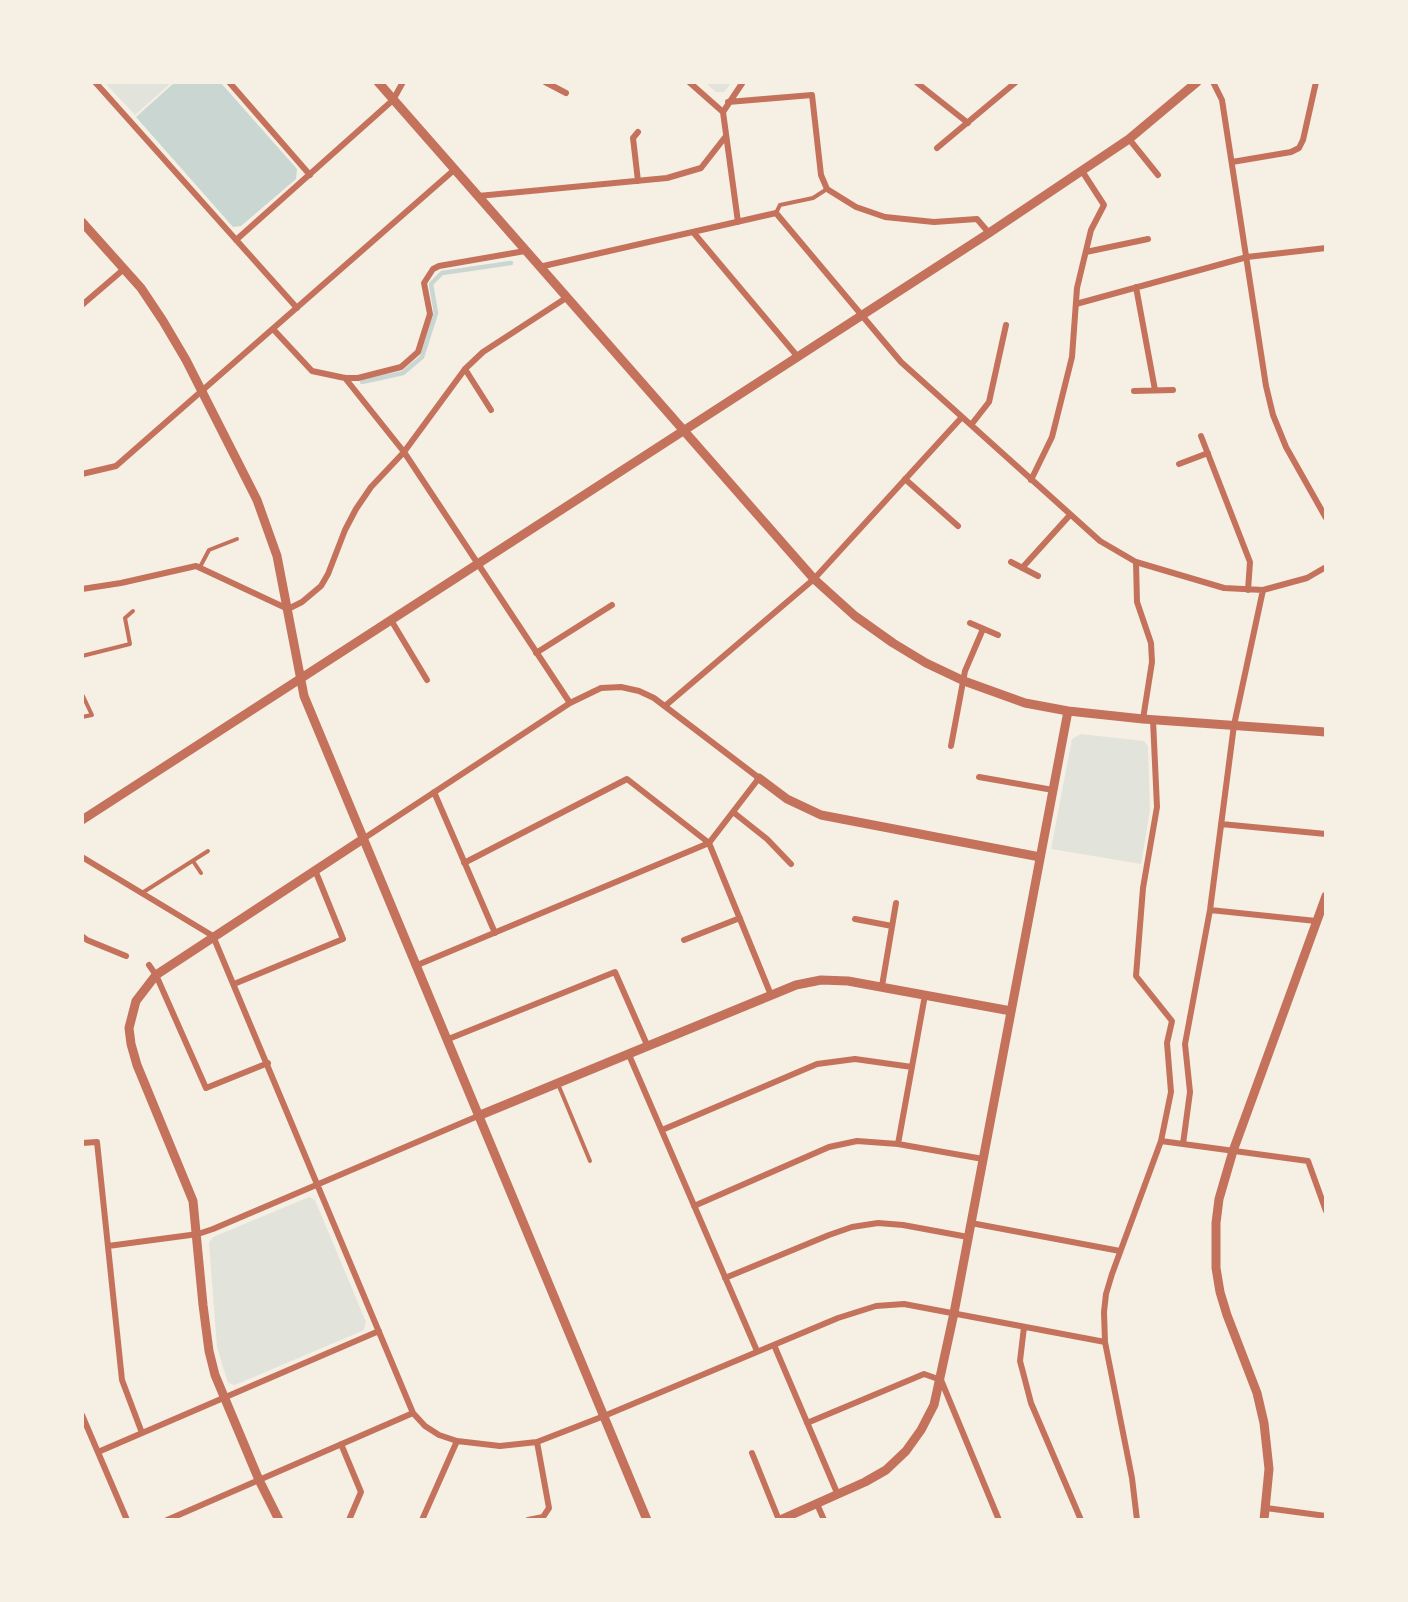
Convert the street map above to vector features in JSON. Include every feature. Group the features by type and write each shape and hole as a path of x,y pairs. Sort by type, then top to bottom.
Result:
{"street":[{"path":"95,82 297,308"},
{"path":"229,82 310,175"},
{"path":"378,82 814,579 855,616 893,643 926,663 964,681 1025,702 1068,711 1326,732"},
{"path":"236,240 393,100 403,82"},
{"path":"689,82 723,112"},
{"path":"738,222 723,112 743,82"},
{"path":"916,82 968,123"},
{"path":"937,148 1016,82"},
{"path":"82,820 989,233 1129,139 1197,82"},
{"path":"1214,82 1222,100 1266,386 1273,415 1286,447 1326,518"},
{"path":"1232,162 1291,152 1299,148 1303,140 1316,82"},
{"path":"549,83 566,93"},
{"path":"728,102 812,96 821,175 827,189 856,207 885,218 934,222 977,219 989,233"},
{"path":"638,132 633,138 638,182"},
{"path":"477,196 667,178 700,168 726,136"},
{"path":"1129,139 1158,175"},
{"path":"82,474 116,466 454,170"},
{"path":"1031,480 1052,437 1072,357 1077,288 1091,230 1104,205 1082,171"},
{"path":"539,267 776,213 901,362 1100,541 1136,561 1224,588 1263,590 1308,578 1326,567"},
{"path":"82,222 141,288 163,321 257,500 277,556 304,696 647,1520"},
{"path":"693,232 798,357"},
{"path":"1086,252 1148,239"},
{"path":"1076,304 1247,257 1326,248"},
{"path":"273,329 312,371 345,378 358,378 401,367 418,352 430,314 424,283 433,269 525,251"},
{"path":"82,305 124,269"},
{"path":"1136,287 1155,390"},
{"path":"288,609 302,602 321,586 356,509 371,487 404,452 465,369 483,352 566,298"},
{"path":"971,425 989,402 1006,326"},
{"path":"465,369 491,410"},
{"path":"345,378 404,452 570,703"},
{"path":"1134,390 1173,390"},
{"path":"665,706 814,579 962,417"},
{"path":"1202,436 1250,562 1248,590"},
{"path":"1179,464 1208,453"},
{"path":"905,479 958,526"},
{"path":"1022,568 1070,515"},
{"path":"1136,561 1137,602 1151,643 1148,719 1157,807 1143,888 1136,976 1172,1021 1167,1043 1171,1092 1161,1141 1120,1251 1106,1294 1104,1312 1105,1342 1132,1478 1137,1520"},
{"path":"1011,562 1038,576"},
{"path":"82,589 121,584 196,566 288,609"},
{"path":"1183,1144 1190,1092 1185,1044 1210,910 1233,725 1263,590"},
{"path":"537,653 612,605"},
{"path":"391,620 427,680"},
{"path":"970,623 998,635"},
{"path":"951,746 966,671 984,629"},
{"path":"279,1520 259,1480 215,1375 209,1351 203,1305 198,1234 193,1201 130,1044 129,1028 136,1001 156,975 570,703 602,688 621,687 639,691 665,706 787,799 821,815 1040,857"},
{"path":"752,1453 780,1520 866,1482 886,1470 906,1451 921,1430 934,1405 954,1313 1068,711"},
{"path":"979,777 1053,790"},
{"path":"415,966 709,843 759,778"},
{"path":"464,863 627,779 709,843 771,995"},
{"path":"434,792 495,933"},
{"path":"733,812 767,838 791,864"},
{"path":"1221,824 1326,834"},
{"path":"82,857 213,936 413,1413 425,1426 439,1435 457,1441 500,1446 537,1442 838,1318 876,1306 904,1304 1105,1342"},
{"path":"234,984 343,939 315,870"},
{"path":"1264,1520 1269,1469 1264,1423 1257,1393 1220,1292 1215,1243 1219,1199 1233,1151 1326,896"},
{"path":"882,986 896,903"},
{"path":"1210,910 1316,921"},
{"path":"684,940 740,918"},
{"path":"855,919 892,926"},
{"path":"82,936 126,956"},
{"path":"149,965 156,975 206,1088 268,1063"},
{"path":"446,1040 615,972 648,1047"},
{"path":"108,1246 198,1234 796,985 821,980 848,981 1011,1011"},
{"path":"898,1144 925,995"},
{"path":"629,1055 757,1352"},
{"path":"662,1130 817,1064 855,1059 912,1067"},
{"path":"694,1206 829,1147 857,1141 898,1144 983,1159"},
{"path":"1161,1141 1308,1161 1326,1211"},
{"path":"82,1143 97,1142 122,1380 142,1433"},
{"path":"725,1278 828,1234 852,1227 878,1223 895,1224 968,1237"},
{"path":"971,1223 1120,1251"},
{"path":"1024,1327 1020,1361 1024,1380 1031,1403 1081,1520"},
{"path":"98,1452 379,1331"},
{"path":"774,1345 838,1495"},
{"path":"807,1424 924,1374 941,1380 998,1518 988,1520"},
{"path":"167,1520 413,1413"},
{"path":"82,1415 127,1520"},
{"path":"422,1520 457,1441"},
{"path":"528,1520 543,1517 549,1508 537,1442"},
{"path":"341,1444 361,1492 349,1520"},
{"path":"817,1504 824,1520"},
{"path":"1266,1508 1326,1516"}],"lane":[{"path":"776,213 780,205 813,198 827,189"},
{"path":"200,567 209,550 237,539"},
{"path":"82,656 130,644 125,618 133,611"},
{"path":"82,694 92,715 82,717"},
{"path":"141,893 208,851"},
{"path":"193,861 201,873"},
{"path":"558,1084 590,1161"}],"shaded area":[{"path":"175,82 221,83 297,169 296,179 241,226 233,227 136,117"},
{"path":"105,83 171,83 135,115"},
{"path":"706,83 731,83 724,92 716,92"},
{"path":"1081,734 1144,741 1148,746 1150,810 1141,864 1051,849 1072,739"},
{"path":"309,1197 315,1200 366,1322 364,1330 235,1385 228,1383 217,1347 209,1243 213,1237"}],"waterway":[{"path":"362,382 403,373 422,357 436,313 431,284 442,273 511,263"}]}
